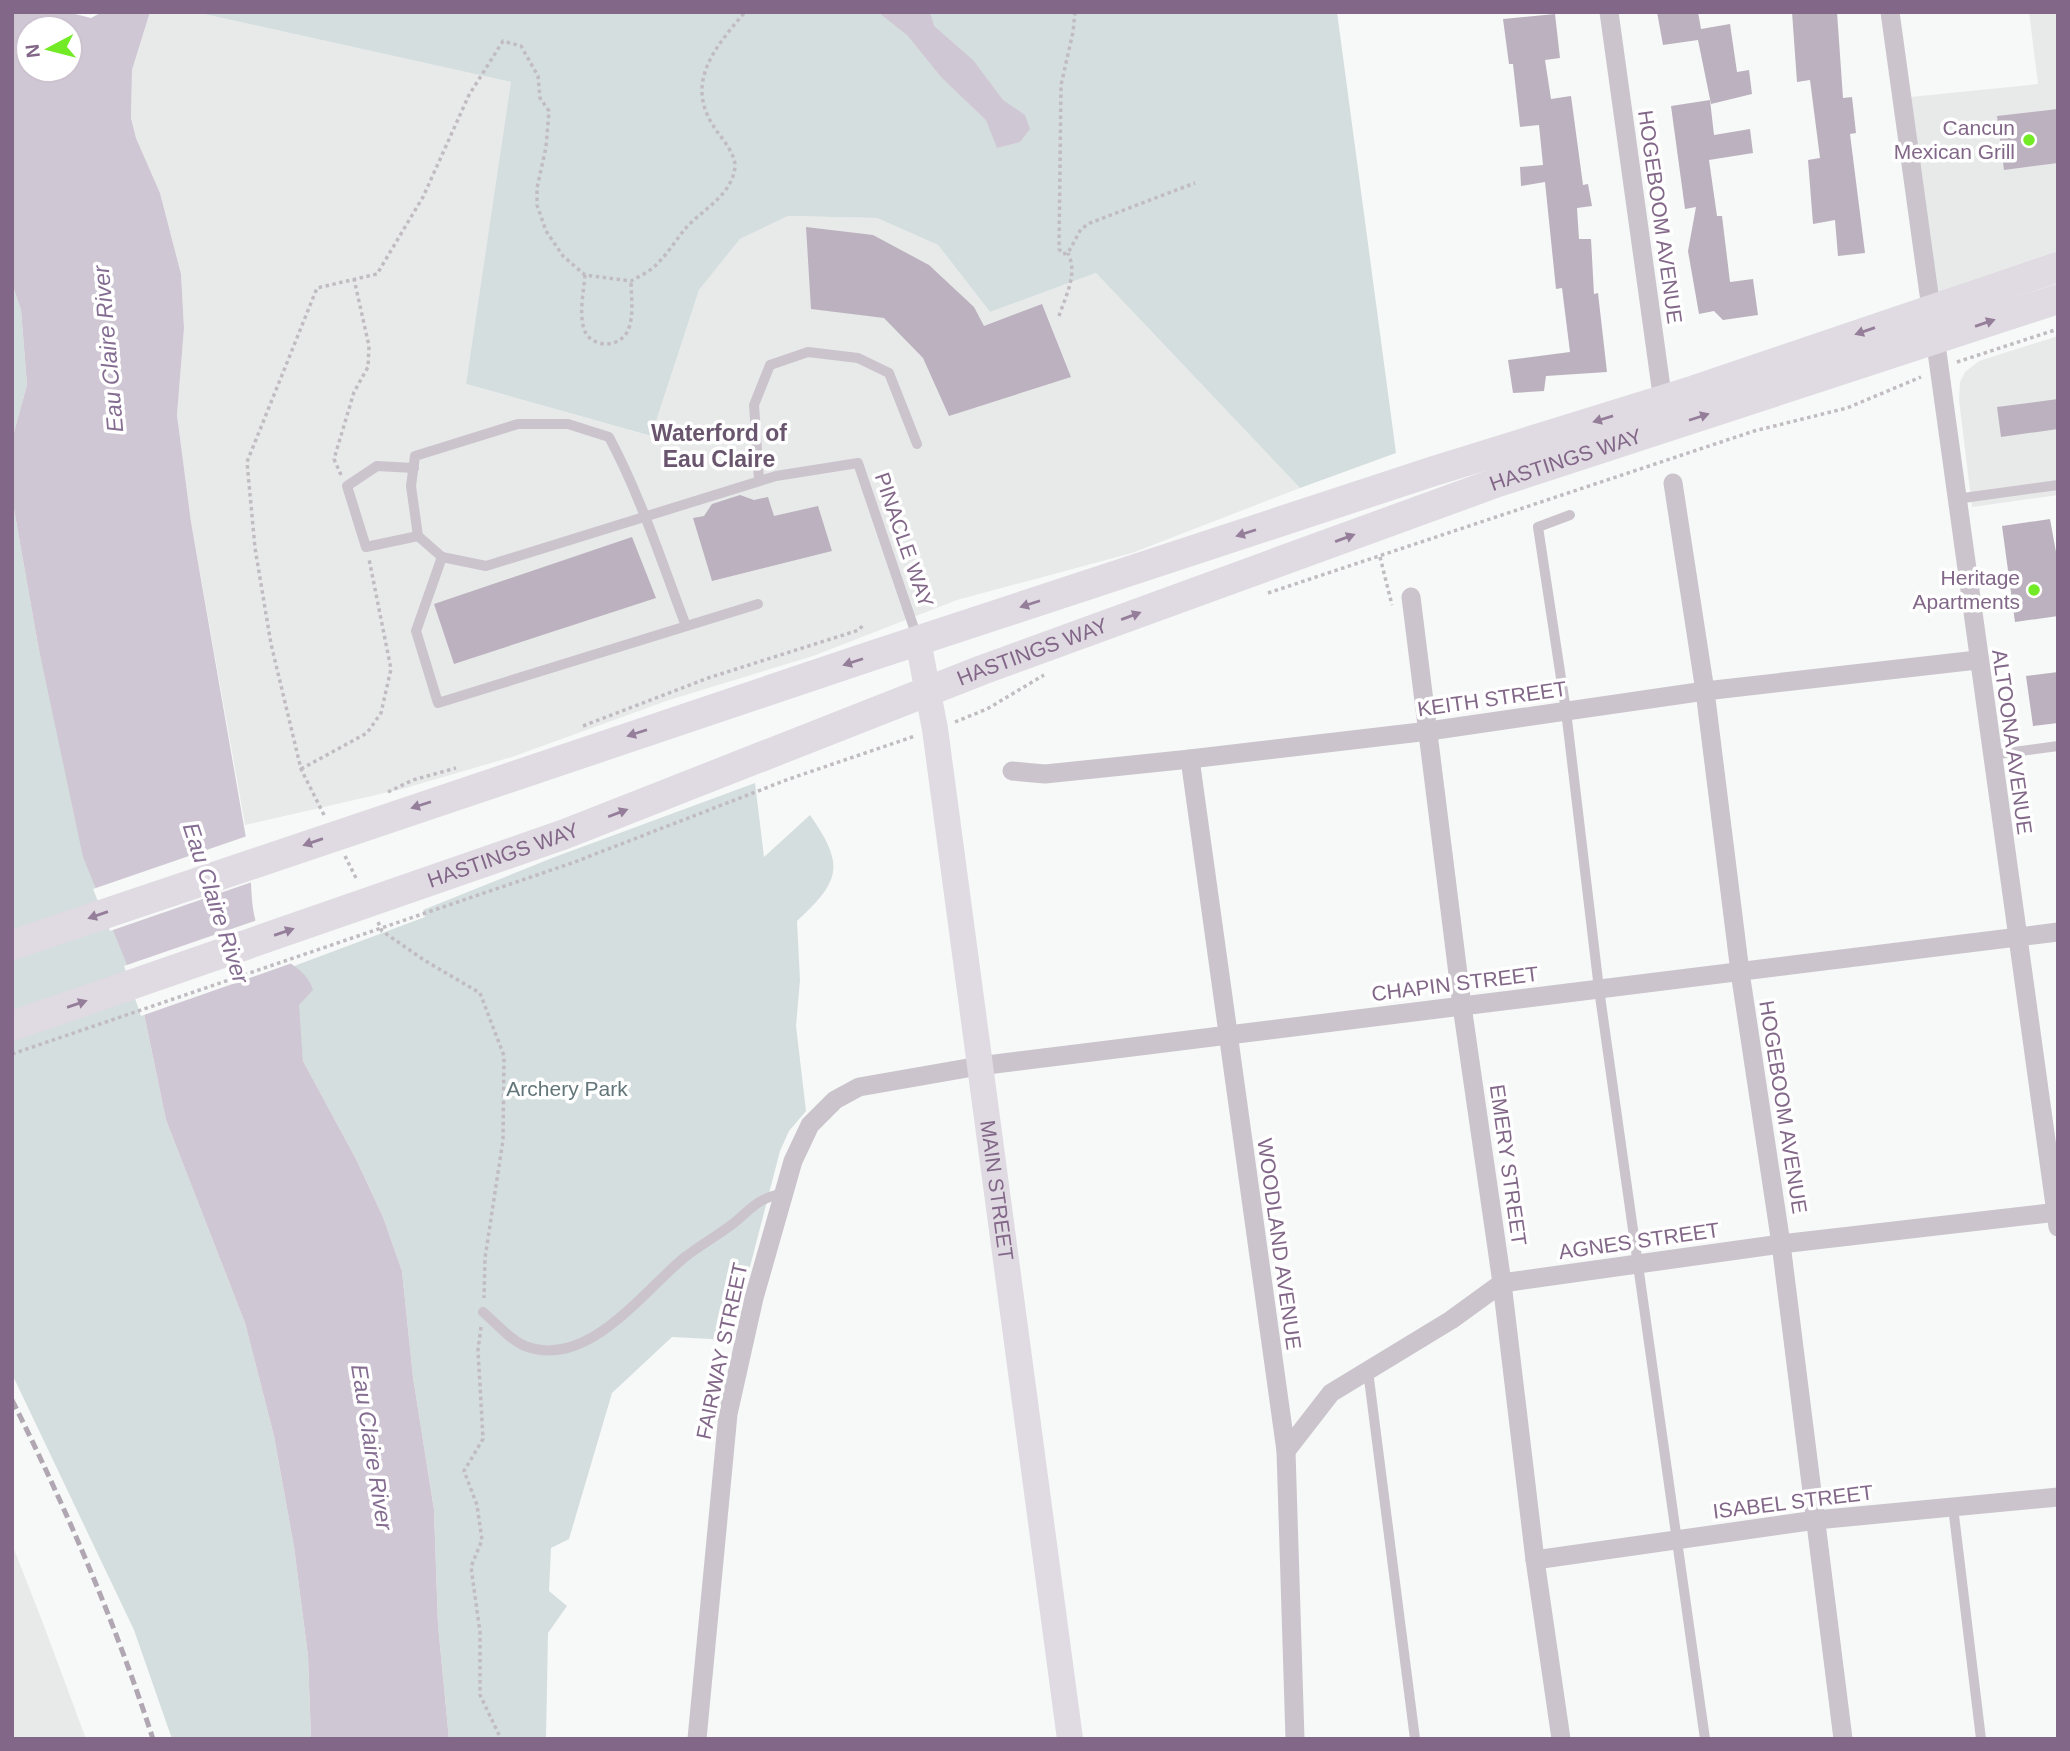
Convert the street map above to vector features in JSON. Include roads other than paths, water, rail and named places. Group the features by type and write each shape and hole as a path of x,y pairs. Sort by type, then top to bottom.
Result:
{"main road":[{"name":"HASTINGS WAY","path":"12,1026 420,900 565,834 982,670 1498,482 1930,310 2058,267"},
{"name":"HASTINGS WAY","path":"12,945 380,807 918,641 1434,471 1665,414 1934,341 2058,299"}],"street":[{"name":"HOGEBOOM AVENUE","path":"1609,12 1665,414"},
{"name":"ALTOONA AVENUE","path":"1890,12 2015,937 2057,1217"},
{"name":"HOGEBOOM AVENUE","path":"1673,483 1705,691 1740,972 1781,1244 1843,1739"},
{"name":"EMERY STREET","path":"1411,597 1462,1006 1502,1283 1535,1559 1561,1739"},
{"name":"MAIN STREET","path":"918,641 930,692 1070,1739"},
{"name":"KEITH STREET","path":"1012,771 1045,774 1190,759 1429,731 1705,691 1977,660"},
{"name":"WOODLAND AVENUE","path":"1190,759 1286,1451 1295,1739"},
{"name":"CHAPIN STREET","path":"859,1087 979,1066 2058,932"},
{"name":"FAIRWAY STREET","path":"698,1739 728,1414 754,1298 793,1161 810,1125 835,1100 859,1087"},
{"name":"AGNES STREET","path":"1286,1451 1331,1394 1451,1320 1502,1283 1781,1244 2057,1217"},
{"name":"ISABEL STREET","path":"1535,1559 1816,1520 2058,1497"}],"lane":[{"path":"760,480 754,405 770,365 808,352 858,358 889,373 917,444"},
{"path":"414,468 377,466 347,486 366,547 418,536 411,486 414,468 415,456 518,424 568,424 609,437 629,475 686,626"},
{"name":"PINACLE WAY","path":"418,536 442,557 486,566 760,480 858,463 918,641"},
{"path":"1956,499 2058,485"},
{"path":"1570,515 1538,527 1566,711 1599,989 1704,1739"},
{"path":"442,557 416,631 438,703 758,604"},
{"path":"1990,755 2058,746"},
{"path":"483,1312 522,1345 545,1352 586,1343 653,1290 684,1258 732,1224 761,1198 784,1193"},
{"path":"1368,1371 1415,1739"},
{"path":"1953,1507 1981,1739"}],"water":[{"name":"Eau Claire River","path":"12,12 75,14 14,14 14,84 84,84 84,16 91,18 102,12 150,12 132,70 131,118 136,138 160,193 181,274 184,328 177,415 191,522 250,861 254,916 268,945 310,982 313,990 299,1005 303,1061 356,1159 383,1217 402,1271 413,1377 434,1510 438,1625 449,1739 311,1739 308,1656 294,1547 274,1436 245,1323 166,1120 141,999 83,857 38,645 12,498 12,439 27,385 21,310 12,284"},
{"path":"878,12 930,12 934,26 973,60 1003,100 1025,115 1030,129 1020,142 997,148 986,120 942,78 907,35"}],"railway":[{"path":"12,1400 89,1567 123,1652 153,1739"}],"place":[{"name":"Cancun Mexican Grill","path":"2029,140"},
{"name":"Heritage Apartments","path":"2034,590"}],"district":[{"name":"Waterford of Eau Claire","path":"719,446"}],"park label":[{"name":"Archery Park","path":"567,1089"}]}
